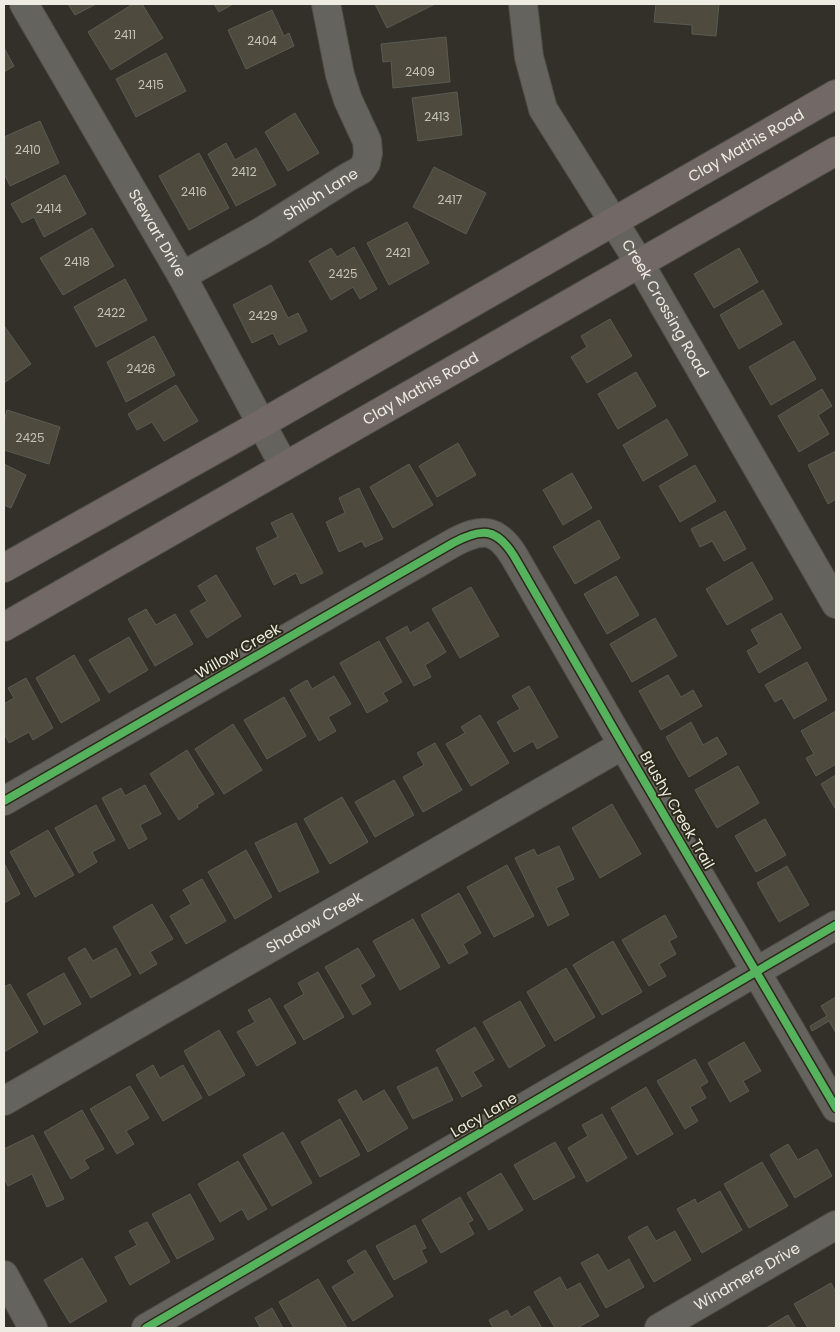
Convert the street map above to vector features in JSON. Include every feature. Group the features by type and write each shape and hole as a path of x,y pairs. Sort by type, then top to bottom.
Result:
{"main road":[{"name":"Clay Mathis Road","path":"4,568 261,424 836,94"},
{"name":"Clay Mathis Road","path":"4,627 836,151"}],"street":[{"name":"Stewart Drive","path":"24,4 182,276 284,466"},
{"name":"Shiloh Lane","path":"182,276 262,231 361,170 366,163 367,141 348,100 340,75 326,4"},
{"name":"Creek Crossing Road","path":"523,4 529,57 543,109 640,264 836,604"},
{"name":"Willow Creek","path":"4,801 453,543 468,535 481,532 488,533"},
{"name":"Brushy Creek Trail","path":"488,533 500,537 507,544 836,1108"},
{"name":"Shadow Creek","path":"4,1101 623,745"},
{"name":"Lacy Lane","path":"146,1328 836,925"},
{"name":"Windmere Drive","path":"659,1328 836,1225"},
{"path":"4,1275 33,1328"}],"building":[{"path":"68,4 96,4 75,15"},
{"path":"133,4 142,4 163,38 111,70 88,32"},
{"path":"214,4 233,4 219,12"},
{"path":"375,4 435,4 387,28"},
{"path":"656,4 719,4 716,36 692,34 692,25 654,22"},
{"path":"272,10 284,36 289,33 294,46 246,69 228,30"},
{"path":"446,37 450,82 393,88 391,61 383,62 381,44"},
{"path":"4,48 14,66 4,72"},
{"path":"166,53 186,91 136,117 116,79"},
{"path":"457,92 462,135 418,141 412,98"},
{"path":"295,113 319,153 288,171 265,132"},
{"path":"40,121 59,163 10,186 4,173 4,137"},
{"path":"226,143 235,160 256,148 276,185 236,206 208,154"},
{"path":"199,153 229,208 189,230 159,176"},
{"path":"434,167 486,193 466,234 413,207"},
{"path":"65,175 86,214 44,237 34,217 22,223 11,204"},
{"path":"407,222 429,263 389,285 367,243"},
{"path":"92,228 114,266 63,295 40,258"},
{"path":"354,247 377,289 360,299 353,287 331,300 309,261 331,248 337,257"},
{"path":"739,248 758,282 714,308 694,274"},
{"path":"125,279 147,320 96,347 74,307"},
{"path":"271,285 288,318 298,313 307,331 279,345 273,333 252,343 233,305"},
{"path":"763,290 782,324 739,349 720,315"},
{"path":"610,319 632,356 587,383 571,357 587,347 581,336"},
{"path":"4,328 31,364 4,383"},
{"path":"154,336 175,375 126,402 107,362"},
{"path":"794,341 816,379 771,405 749,367"},
{"path":"636,372 656,406 618,429 598,394"},
{"path":"176,385 198,421 164,441 152,422 137,430 128,414"},
{"path":"822,389 832,406 818,415 829,434 799,452 778,416"},
{"path":"7,410 60,427 49,464 4,450 4,422"},
{"path":"667,419 688,455 643,481 623,445"},
{"path":"458,443 476,475 437,497 419,466"},
{"path":"836,451 836,499 828,504 808,465"},
{"path":"4,464 26,475 11,508 4,505"},
{"path":"409,464 433,505 393,528 370,487"},
{"path":"695,465 716,501 680,522 659,486"},
{"path":"572,473 592,508 563,525 543,490"},
{"path":"359,488 383,539 365,547 362,541 339,552 326,522 345,513 339,498"},
{"path":"725,511 746,549 724,561 712,541 700,547 691,529"},
{"path":"292,513 323,573 301,584 296,573 274,585 256,548 278,537 271,523"},
{"path":"599,520 620,558 575,584 553,547"},
{"path":"752,562 773,599 727,625 706,589"},
{"path":"216,575 241,616 207,638 190,611 207,601 198,586"},
{"path":"616,576 639,615 607,634 584,594"},
{"path":"471,587 499,636 460,658 432,609"},
{"path":"146,609 156,625 175,614 193,644 155,666 128,619"},
{"path":"781,613 801,648 759,673 747,651 759,644 751,630"},
{"path":"655,618 677,656 632,682 610,644"},
{"path":"428,622 446,652 425,665 431,677 414,686 386,638 407,626 410,633"},
{"path":"129,637 148,670 109,693 89,660"},
{"path":"379,641 402,682 383,693 388,701 367,713 340,663"},
{"path":"74,655 100,700 61,723 36,678"},
{"path":"807,662 827,700 794,719 782,698 775,702 765,685"},
{"path":"668,675 681,697 693,690 702,706 661,730 639,691"},
{"path":"334,676 351,704 328,717 336,731 319,741 290,690 307,680 312,689"},
{"path":"26,678 53,728 33,740 29,732 9,743 4,733 4,704 14,698 8,688"},
{"path":"529,686 558,737 537,749 533,741 514,752 497,722 520,709 512,696"},
{"path":"284,697 306,736 267,759 244,720"},
{"path":"836,711 836,764 816,776 806,758 814,754 801,731"},
{"path":"480,715 509,763 471,786 446,744 465,733 461,727"},
{"path":"691,722 703,745 717,737 727,754 689,777 666,737"},
{"path":"233,724 262,770 224,794 195,749"},
{"path":"435,743 462,790 423,812 403,777 424,765 417,753"},
{"path":"187,750 214,794 179,820 150,774"},
{"path":"738,766 759,803 717,828 695,790"},
{"path":"836,775 836,810 821,784"},
{"path":"394,780 414,815 375,837 355,802"},
{"path":"145,785 161,814 140,825 147,839 129,849 102,798 121,788 125,796"},
{"path":"342,797 368,842 330,864 304,819"},
{"path":"612,804 641,854 600,878 572,828"},
{"path":"96,805 115,840 92,852 97,862 79,873 55,828"},
{"path":"765,819 786,855 756,872 735,836"},
{"path":"296,823 319,872 279,892 255,843"},
{"path":"48,830 74,875 35,897 10,852"},
{"path":"559,846 574,879 556,888 569,915 548,926 515,858 534,849 537,856"},
{"path":"246,850 272,897 235,919 208,872"},
{"path":"4,863 20,894 4,903"},
{"path":"507,865 534,916 494,937 467,887"},
{"path":"787,866 809,905 779,922 757,883"},
{"path":"202,879 226,921 186,944 170,916 191,904 183,890"},
{"path":"459,893 481,933 463,944 468,953 449,964 421,915"},
{"path":"152,904 173,939 150,952 157,964 140,974 113,927"},
{"path":"665,915 677,937 669,941 676,954 659,964 666,976 649,986 622,940"},
{"path":"413,919 440,967 400,990 373,941"},
{"path":"613,941 642,992 602,1015 573,965"},
{"path":"85,948 93,961 116,948 131,975 91,998 68,958"},
{"path":"358,948 375,976 360,985 371,1004 353,1015 325,967"},
{"path":"566,968 595,1017 555,1041 527,992"},
{"path":"318,972 344,1017 304,1040 284,1006 304,994 298,983"},
{"path":"64,973 81,1004 44,1025 27,994"},
{"path":"10,984 38,1032 4,1052 4,987"},
{"path":"836,997 836,1033 829,1021 812,1031 810,1026 827,1016 821,1006"},
{"path":"270,998 296,1043 257,1066 237,1032 255,1022 248,1010"},
{"path":"520,1001 545,1046 509,1068 483,1022"},
{"path":"475,1027 494,1060 473,1072 482,1086 462,1097 436,1050"},
{"path":"219,1030 245,1075 209,1096 184,1051"},
{"path":"744,1042 761,1071 743,1081 749,1091 730,1102 708,1063"},
{"path":"695,1059 708,1082 700,1087 706,1098 690,1107 698,1121 685,1129 657,1081"},
{"path":"153,1065 160,1078 183,1065 202,1098 163,1121 136,1075"},
{"path":"437,1067 453,1100 413,1119 397,1087"},
{"path":"130,1086 149,1118 126,1131 134,1144 117,1154 90,1109"},
{"path":"646,1087 673,1134 637,1155 611,1108"},
{"path":"356,1090 363,1102 384,1090 408,1128 368,1152 338,1100"},
{"path":"82,1110 104,1149 84,1160 89,1168 71,1179 44,1132"},
{"path":"602,1114 627,1158 587,1182 568,1148 588,1136 582,1125"},
{"path":"340,1119 360,1155 320,1177 301,1142"},
{"path":"283,1132 312,1183 272,1206 243,1155"},
{"path":"33,1135 64,1199 47,1207 32,1174 8,1186 4,1178 4,1149"},
{"path":"555,1142 575,1177 534,1200 514,1165"},
{"path":"788,1144 798,1160 817,1149 832,1176 795,1198 770,1155"},
{"path":"238,1161 267,1209 248,1220 242,1209 220,1222 198,1184"},
{"path":"762,1162 788,1206 749,1228 724,1184"},
{"path":"501,1173 523,1210 489,1230 467,1193"},
{"path":"720,1191 742,1230 702,1253 677,1209 695,1199 697,1204"},
{"path":"190,1194 214,1239 177,1259 152,1214"},
{"path":"460,1197 473,1220 468,1223 474,1234 441,1253 422,1220"},
{"path":"147,1222 170,1262 130,1285 115,1257 137,1245 129,1231"},
{"path":"415,1225 426,1248 421,1250 427,1262 394,1280 376,1246"},
{"path":"647,1226 656,1241 675,1231 691,1260 654,1282 628,1237"},
{"path":"365,1250 393,1296 353,1321 332,1287 355,1273 347,1261"},
{"path":"598,1254 608,1271 629,1259 644,1287 606,1308 581,1263"},
{"path":"82,1258 107,1301 70,1323 44,1280"},
{"path":"560,1277 567,1290 580,1283 599,1316 577,1328 555,1328 534,1292"},
{"path":"318,1279 347,1328 294,1328 279,1302"},
{"path":"831,1283 836,1293 836,1328 808,1328 794,1304"},
{"path":"529,1306 542,1328 493,1328 489,1320 507,1310 511,1317"},
{"path":"272,1308 283,1328 257,1328 260,1327 255,1318"},
{"path":"788,1315 796,1328 766,1328"}],"cycle path":[{"path":"4,801 453,543 480,533 494,535 507,546 514,556 836,1108"},
{"path":"146,1328 836,925"}]}
